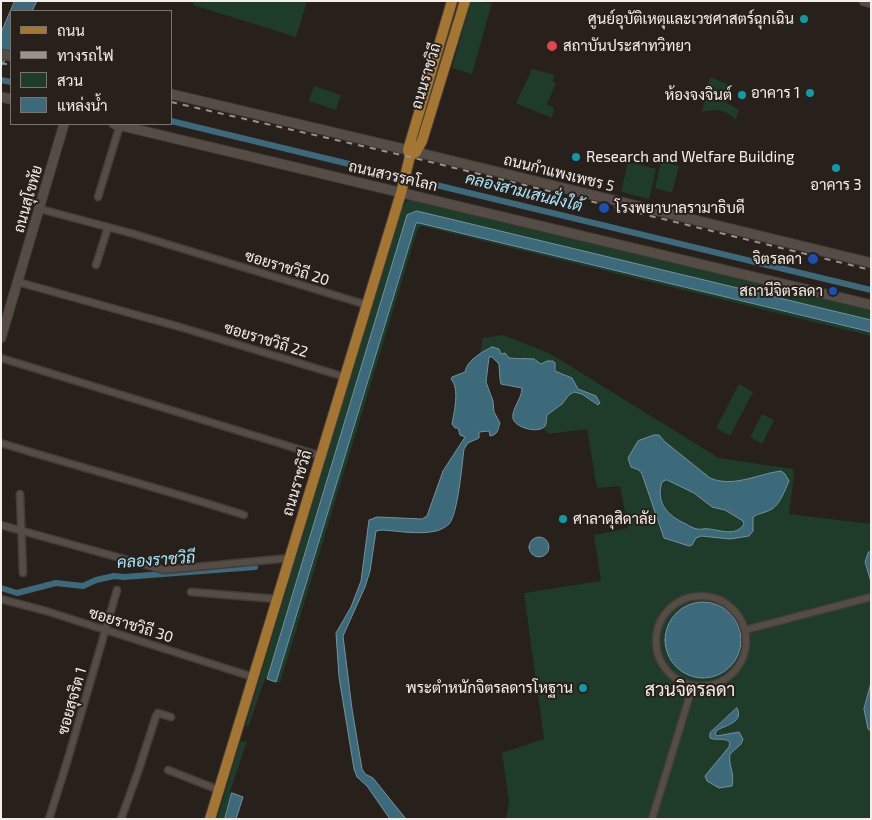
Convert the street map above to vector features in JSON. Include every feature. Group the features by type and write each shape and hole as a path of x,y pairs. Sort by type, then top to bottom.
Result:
{"main road":[{"name":"ถนนราชวิถี","path":"210,819 402,190 452,1"},
{"path":"413,151 418,140 458,1"},
{"name":"ถนนราชวิถี","path":"413,151 422,141 465,1"}],"street":[{"path":"864,1 871,3"},
{"name":"ถนนกำแพงเพชร 5","path":"172,94 871,263"},
{"name":"ถนนสุโขทัย","path":"1,338 64,125"},
{"path":"98,197 117,125"},
{"name":"ถนนสวรรคโลก","path":"121,125 402,190 871,304"},
{"name":"ซอยราชวิถี 20","path":"40,209 201,254 367,305"},
{"path":"96,266 108,227"},
{"name":"ซอยราชวิถี 22","path":"18,282 180,327 345,377"},
{"path":"1,358 321,456"},
{"path":"1,443 182,495 244,515"},
{"path":"20,494 23,573"},
{"path":"1,525 164,570 290,558"},
{"name":"ซอยสุจริต 1","path":"49,819 117,590"},
{"path":"192,592 277,599"},
{"path":"706,596 727,605 738,616 744,630 746,646 741,661 732,674 712,685 693,685 682,682 664,667 658,652 656,637 665,615 676,604 690,598 706,596"},
{"path":"744,630 871,597"},
{"name":"ซอยราชวิถี 30","path":"1,599 46,611 253,677"},
{"path":"652,819 693,685"},
{"path":"121,819 156,716 158,713 171,716"},
{"path":"168,770 219,790"}],"green space":[{"path":"194,1 307,1 296,37 193,5"},
{"path":"471,1 492,3 472,74 452,68"},
{"path":"532,69 555,75 552,81 556,83 547,104 554,108 552,118 516,103"},
{"path":"710,77 732,86 727,103 739,110 735,120 732,116 720,111 702,112"},
{"path":"314,86 341,95 336,110 309,101"},
{"path":"628,162 656,169 649,199 621,192"},
{"path":"661,162 679,166 672,193 655,188"},
{"path":"411,199 871,308 871,320 417,211 407,215 267,679 265,678 248,728 246,724 400,211 406,202"},
{"path":"416,223 871,332 871,336 422,226 418,228 280,683 276,682"},
{"path":"503,335 549,353 719,458 793,469 794,475 789,514 871,524 871,683 864,709 868,729 871,731 871,819 506,819 509,801 502,753 544,739 524,593 601,581 594,535 628,528 620,486 597,488 587,429 548,434 543,428 546,425 547,415 574,392 582,394 598,405 596,396 578,389 565,374 555,371 555,363 547,361 541,364 521,358 509,358 492,347 480,353 483,338"},
{"path":"739,384 753,392 730,436 716,428"},
{"path":"762,414 774,420 762,444 750,437"},
{"path":"247,741 230,792 232,793 225,819 217,819 240,742"}],"water":[{"path":"15,1 37,1 32,10 11,10"},
{"path":"10,12 10,52 1,67 1,33"},
{"path":"417,211 871,320 871,332 416,223 276,682 267,679 407,215"},
{"path":"492,347 499,349 501,354 505,353 509,358 534,359 541,364 553,361 555,363 555,371 572,378 578,389 596,396 600,403 598,405 582,394 574,392 547,415 546,425 542,428 533,430 518,425 513,419 513,415 522,388 501,384 499,364 492,357 489,357 486,382 493,401 494,412 500,423 495,434 490,436 489,431 479,432 479,438 468,443 464,449 455,510 449,524 439,530 429,532 376,531 370,571 365,587 343,636 362,769 365,774 373,778 406,819 390,819 367,786 357,777 354,769 339,677 336,633 351,607 361,581 369,520 377,517 422,519 427,516 443,471 465,437 460,435 458,428 455,428 452,424 456,394 454,383 451,379 465,372 472,360"},
{"path":"659,435 710,478 719,481 737,481 781,471 789,481 775,507 753,517 753,531 749,536 730,539 701,536 696,538 692,545 689,546 664,538 642,474 639,470 631,467 628,458 638,441","holes":["667,480 694,493 712,507 725,510 743,521 744,524 741,528 732,532 693,528 669,513 660,496 662,482"]},
{"path":"539,537 546,540 549,547 546,554 539,557 532,554 529,547 532,540"},
{"path":"871,551 871,582 865,562 868,553"},
{"path":"703,602 717,605 730,613 738,626 741,640 738,654 730,667 717,675 703,678 689,675 676,667 668,654 665,640 668,626 676,613 689,605"},
{"path":"871,683 871,731 868,729 864,709"},
{"path":"737,708 739,713 736,720 730,725 717,730 715,734 717,736 739,732 743,739 741,744 730,754 733,777 732,786 719,788 707,781 705,776 729,747 730,742 710,738 710,733"},
{"path":"232,793 243,797 236,819 225,819"}],"waterway":[{"name":"คลองสามเสนฝั่งใต้","path":"1,80 10,82"},
{"name":"คลองสามเสนฝั่งใต้","path":"172,121 871,290"},
{"name":"คลองราชวิถี","path":"1,588 17,593 56,583 83,586 96,580 114,576 124,577 255,567"}],"railway":[{"path":"1,63 10,65"},
{"path":"172,102 410,157 871,270"}],"place":[{"name":"ศูนย์อุบัติเหตุและเวชศาสตร์ฉุกเฉิน","path":"804,19"},
{"name":"สถาบันประสาทวิทยา","path":"552,46"},
{"name":"อาคาร 1","path":"810,93"},
{"name":"ห้องจงจินต์","path":"742,95"},
{"name":"Research and Welfare Building","path":"576,157"},
{"name":"อาคาร 3","path":"836,168"},
{"name":"โรงพยาบาลรามาธิบดี","path":"604,208"},
{"name":"จิตรลดา","path":"813,259"},
{"name":"สถานีจิตรลดา","path":"833,291"},
{"name":"ศาลาดุสิดาลัย","path":"563,519"},
{"name":"พระตำหนักจิตรลดารโหฐาน","path":"583,688"}],"district":[{"name":"สวนจิตรลดา","path":"690,690"}]}
